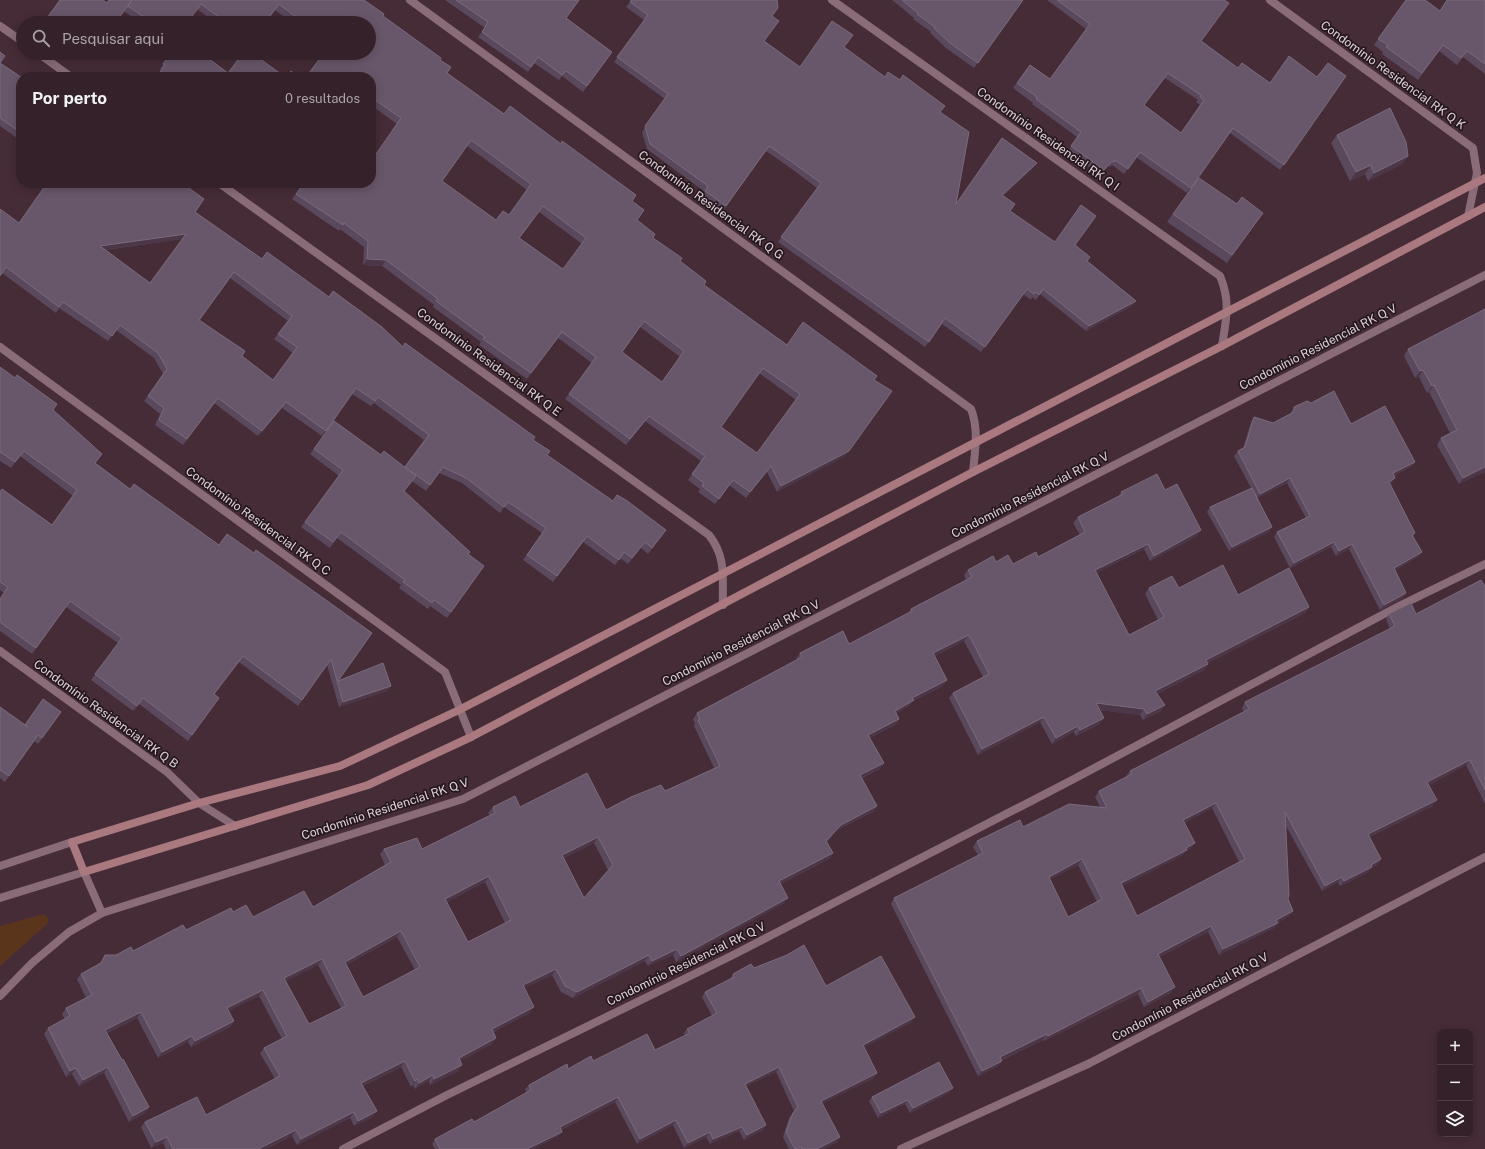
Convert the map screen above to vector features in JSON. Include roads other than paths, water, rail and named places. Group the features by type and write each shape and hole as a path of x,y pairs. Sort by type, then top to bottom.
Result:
{"street":[{"name":"Condomínio Residencial RK Q G","path":"410,0 971,409 976,421 976,442 973,472"},
{"name":"Condomínio Residencial RK Q I","path":"832,0 1220,276 1225,288 1227,312 1222,346"},
{"name":"Condomínio Residencial RK Q K","path":"1270,0 1473,148 1477,173 1475,183"},
{"path":"0,26 16,37"},
{"path":"48,60 65,72"},
{"path":"0,866 199,803 340,766 459,710 1485,178"},
{"path":"1468,216 1475,183"},
{"name":"Condomínio Residencial RK Q E","path":"226,188 709,534 718,546 722,560 723,605"},
{"path":"0,898 368,785 470,738 973,472 1222,346 1485,207"},
{"name":"Condomínio Residencial RK Q V","path":"0,996 32,962 69,932 102,913 463,798 1485,276"},
{"name":"Condomínio Residencial RK Q C","path":"0,347 444,672 470,738"},
{"name":"Condomínio Residencial RK Q V","path":"343,1149 447,1095 733,955 1070,781 1399,606 1485,564"},
{"name":"Condomínio Residencial RK Q B","path":"0,651 167,772 199,803 235,826"},
{"path":"72,842 102,913"},
{"name":"Condomínio Residencial RK Q V","path":"901,1149 1090,1063 1485,857"}]}
